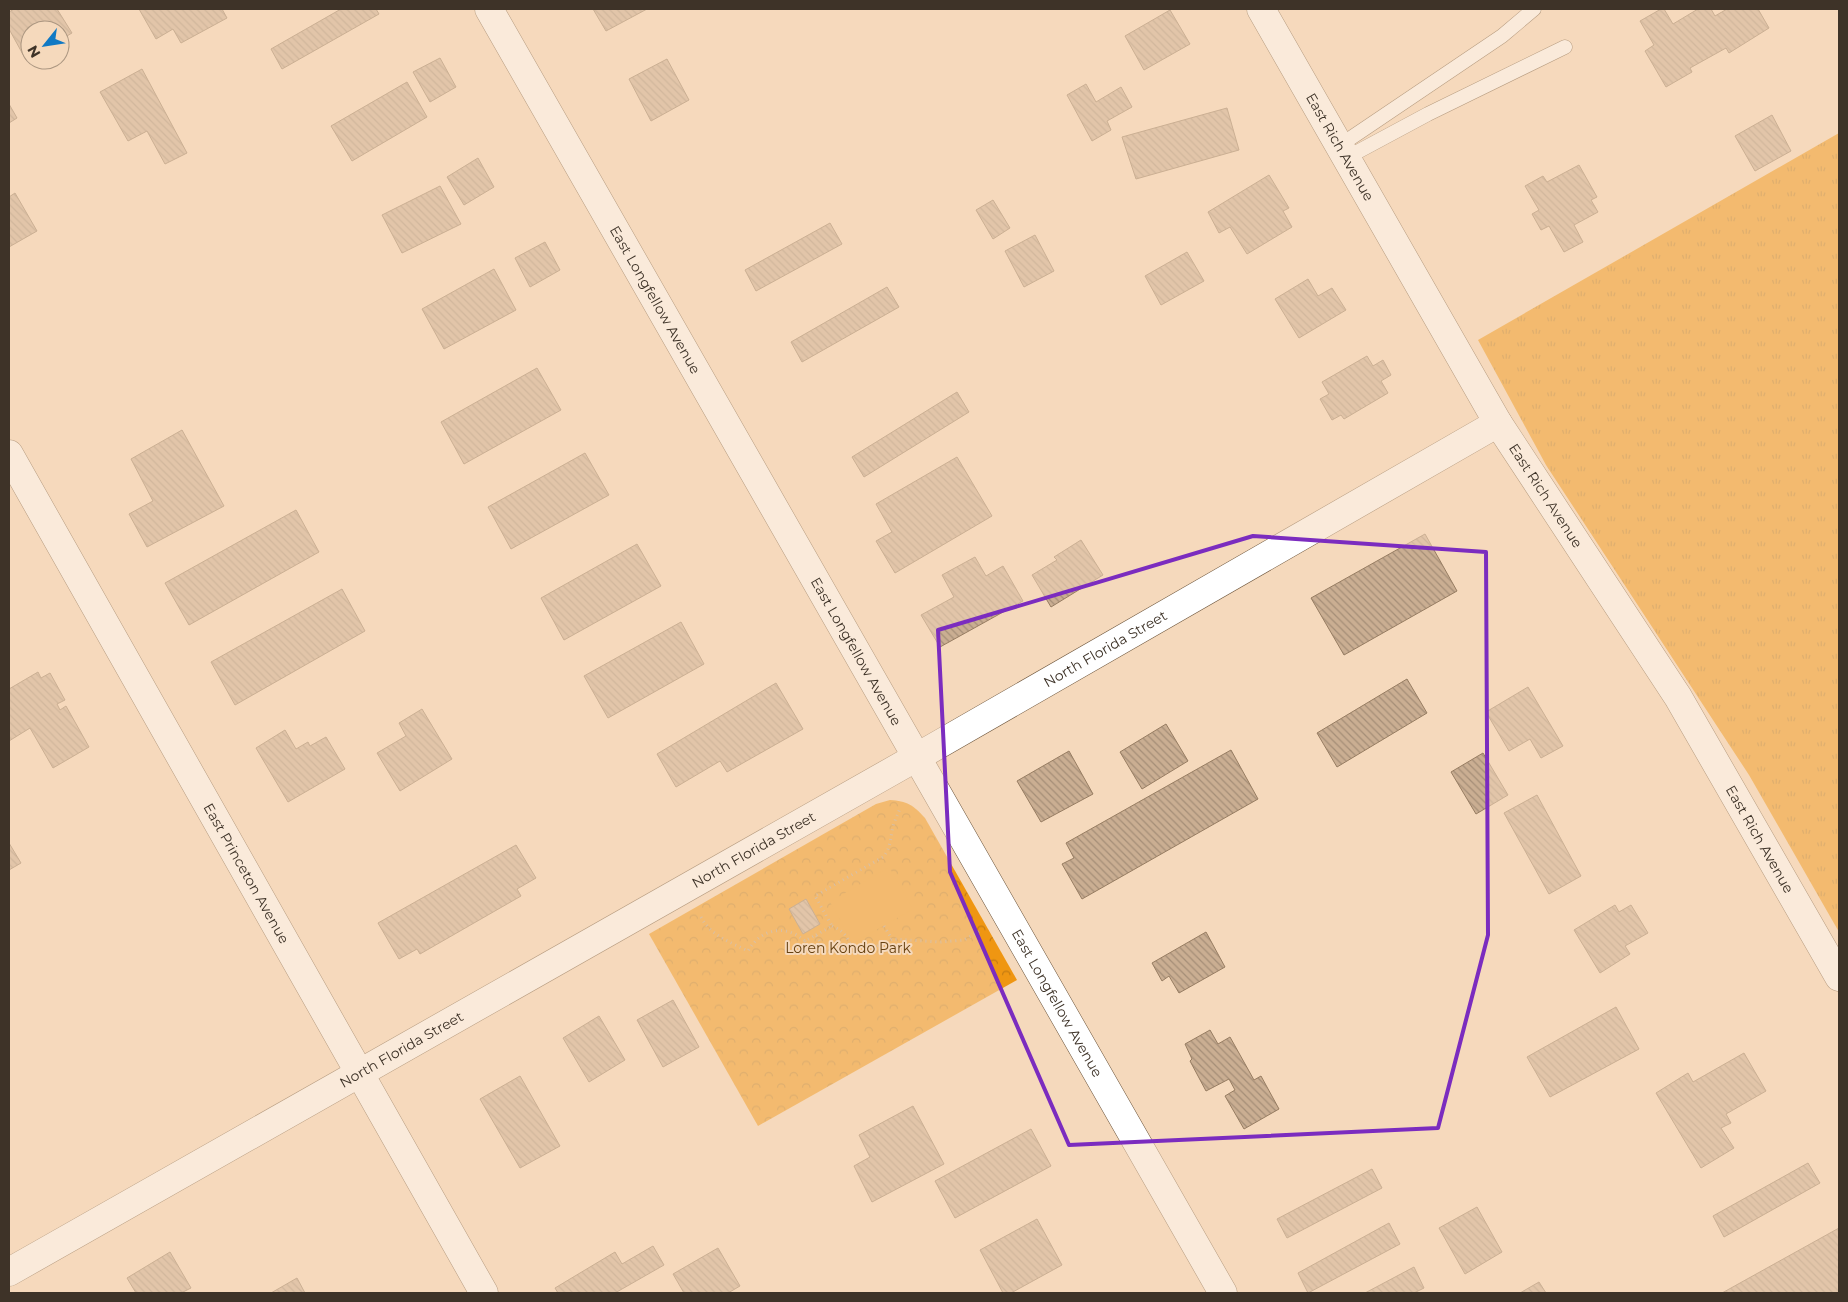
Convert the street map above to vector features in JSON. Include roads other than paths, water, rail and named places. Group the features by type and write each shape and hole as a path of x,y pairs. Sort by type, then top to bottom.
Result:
{"street":[{"name":"East Longfellow Avenue","path":"490,9 1223,1293"},
{"name":"East Rich Avenue","path":"1261,9 1498,423 1678,697 1839,977"},
{"name":"North Florida Street","path":"9,1272 917,757 1498,423"},
{"name":"East Princeton Avenue","path":"9,454 484,1293"}],"lane":[{"path":"1343,152 1502,36 1534,9"},
{"path":"1343,152 1428,114 1565,47"}],"park label":[{"name":"Loren Kondo Park","path":"848,948"}]}
